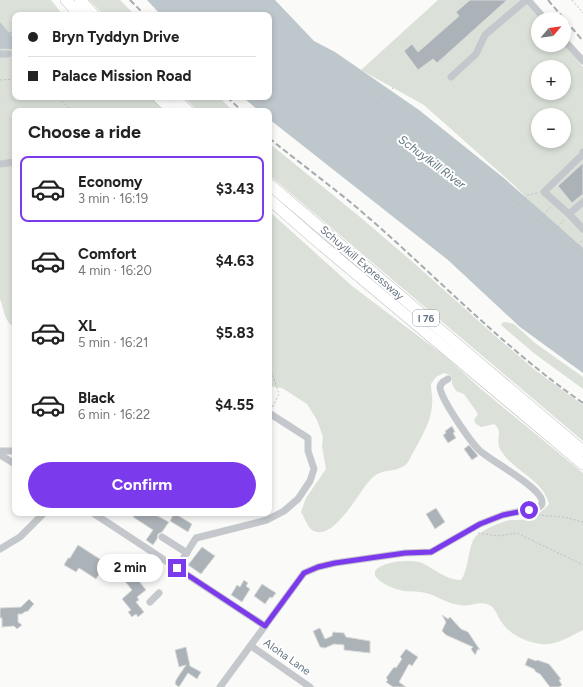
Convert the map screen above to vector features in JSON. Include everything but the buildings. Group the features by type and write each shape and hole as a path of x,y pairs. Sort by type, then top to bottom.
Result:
{"highway":[{"path":"66,0 77,12"},
{"path":"80,0 91,12"},
{"path":"161,100 170,108"},
{"path":"177,100 185,108"},
{"name":"Schuylkill Expressway","path":"272,187 583,450"},
{"name":"Schuylkill Expressway","path":"272,202 583,464"}],"street":[{"path":"451,77 476,54 485,35 527,0 538,12"},
{"path":"571,48 583,61"},
{"path":"0,54 8,54"},
{"path":"583,154 544,192 569,214 583,229"},
{"path":"0,164 12,162"},
{"path":"569,214 583,202"},
{"path":"220,687 304,573 318,567 335,563 405,553 431,552 480,524 503,515 540,507 542,499 528,484 479,451 443,398 440,387 443,381 448,379"},
{"path":"177,568 196,538 267,520 284,511 298,498 310,481 314,469 308,451 308,438 272,415"},
{"path":"0,451 12,451"},
{"path":"0,455 12,462"},
{"path":"0,549 20,537 41,516"},
{"name":"Aloha Lane","path":"98,516 265,626"},
{"path":"162,537 187,553"},
{"path":"150,602 159,593"},
{"name":"Aloha Lane","path":"251,646 310,687"}],"path":[{"path":"572,0 583,13"},
{"path":"0,80 12,79"},
{"path":"383,97 394,87"},
{"path":"373,88 403,116"},
{"path":"60,100 69,108"},
{"path":"505,192 527,212"},
{"path":"519,204 528,195 544,192"},
{"path":"539,221 549,209"},
{"path":"531,215 556,236"},
{"path":"553,233 563,221"},
{"path":"575,249 583,239"},
{"path":"563,240 583,255"},
{"path":"272,372 280,394 272,408"},
{"path":"533,514 564,517 583,522"},
{"path":"466,532 469,536 480,533 498,536 517,533 583,565"}],"shaded area":[{"path":"0,0 51,0 61,12 12,12 12,100 153,100 160,108 12,108 12,325 8,322 5,316 0,299"},
{"path":"89,0 120,0 132,12 101,12"},
{"path":"438,0 528,0 537,12 531,12 531,52 571,52 583,67 583,251 539,211 514,185 424,105 361,70"},
{"path":"187,100 222,100 230,108 195,108"},
{"path":"272,145 360,217 535,370 583,405 583,441 272,178"},
{"path":"272,214 352,286 446,357 481,389 583,473 583,630 552,644 535,643 523,639 508,629 500,620 493,608 489,605 480,603 463,605 447,602 426,593 396,589 384,584 375,576 375,571 384,565 411,561 422,563 450,578 461,580 466,570 471,545 476,536 501,522 532,517 549,504 545,495 534,481 512,464 500,449 497,427 494,424 481,427 476,424 474,420 478,414 464,394 456,391 452,384 450,375 444,373 436,377 431,384 432,402 430,417 423,434 406,465 377,474 373,477 338,522 329,529 320,532 312,530 301,512 306,498 326,469 322,446 323,437 317,420 307,404 282,388 272,386"},
{"path":"506,322 514,324 535,343 583,377 583,389 535,354 501,325 502,323"}],"water":[{"name":"Schuylkill River","path":"147,0 275,0 314,41 335,52 419,110 505,179 583,248 583,373 520,327 448,260 272,121 272,108 256,108 246,100 272,100 272,12 158,12"},
{"path":"0,22 12,36 12,49 0,49"}],"railway":[{"path":"130,0 142,12"},
{"path":"548,0 583,41"},
{"path":"230,100 239,108"},
{"path":"272,140 345,197 473,314 554,382 583,403"}],"route":[{"path":"177,568 265,626 304,573 318,567 335,563 405,553 431,552 480,524 503,515 529,510"}]}
